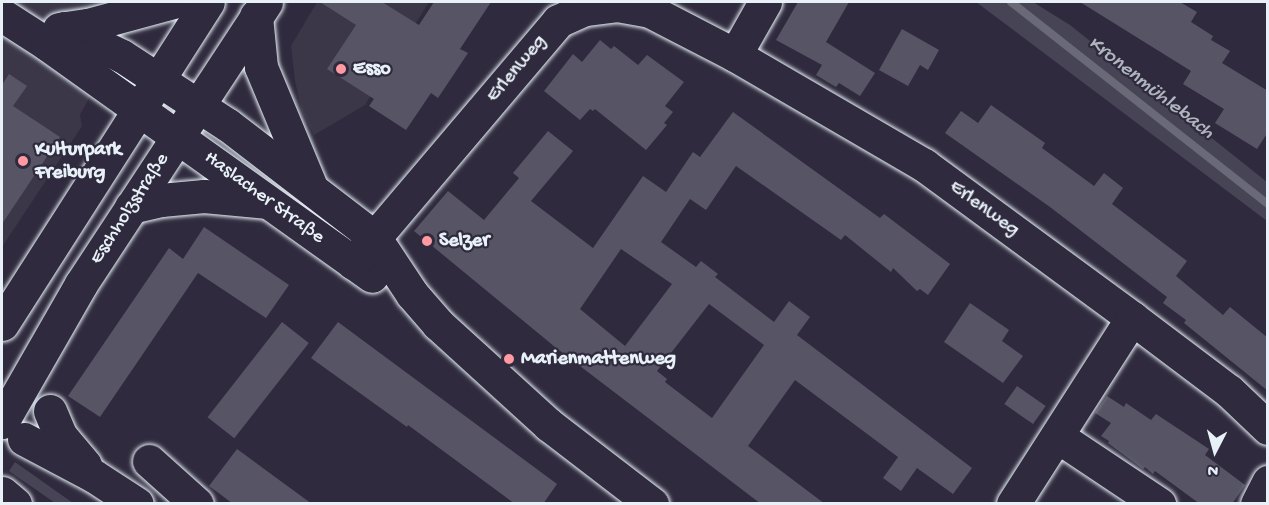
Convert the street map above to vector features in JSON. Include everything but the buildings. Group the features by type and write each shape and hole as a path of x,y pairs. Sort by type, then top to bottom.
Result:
{"main road":[{"path":"31,34 88,25 173,2"},
{"path":"6,311 208,2"},
{"path":"735,55 765,2"},
{"name":"Erlenweg","path":"353,263 558,21 585,9 617,5 650,11 735,55 924,165 1132,318"},
{"path":"261,9 261,67 311,187"},
{"name":"Eschholzstraße","path":"9,428 39,355 131,207 261,9"},
{"name":"Haslacher Straße","path":"2,15 353,263 384,283 412,294"},
{"name":"Haslacher Straße","path":"64,28 122,56 198,105 311,187 375,238 412,294 438,324 549,425 652,504"},
{"path":"131,207 160,200 196,196 267,202"},
{"path":"1013,504 1132,318 1229,391 1268,428"},
{"path":"39,355 50,411 60,435 94,476"},
{"path":"9,428 94,476 136,504"},
{"path":"1057,436 1159,504"},
{"path":"149,461 197,504"},
{"path":"1257,504 1268,482"},
{"path":"2,494 15,504"}],"shaded area":[{"path":"2,2 139,2 80,115 82,126 2,247"},
{"name":"Esso","path":"317,2 429,2 365,105 314,135 302,111 295,81 291,46"},
{"path":"976,2 1033,2 1070,25 1267,182 1267,221"},
{"path":"15,462 73,503 55,503 9,471"}],"waterway":[{"name":"Kronenmühlebach","path":"1011,2 1268,204"}],"place":[{"name":"Esso","path":"341,69"},
{"name":"Kulturpark Freiburg","path":"23,161"},
{"name":"Selzer","path":"427,241"},
{"name":"Marienmattenweg","path":"509,359"}]}
